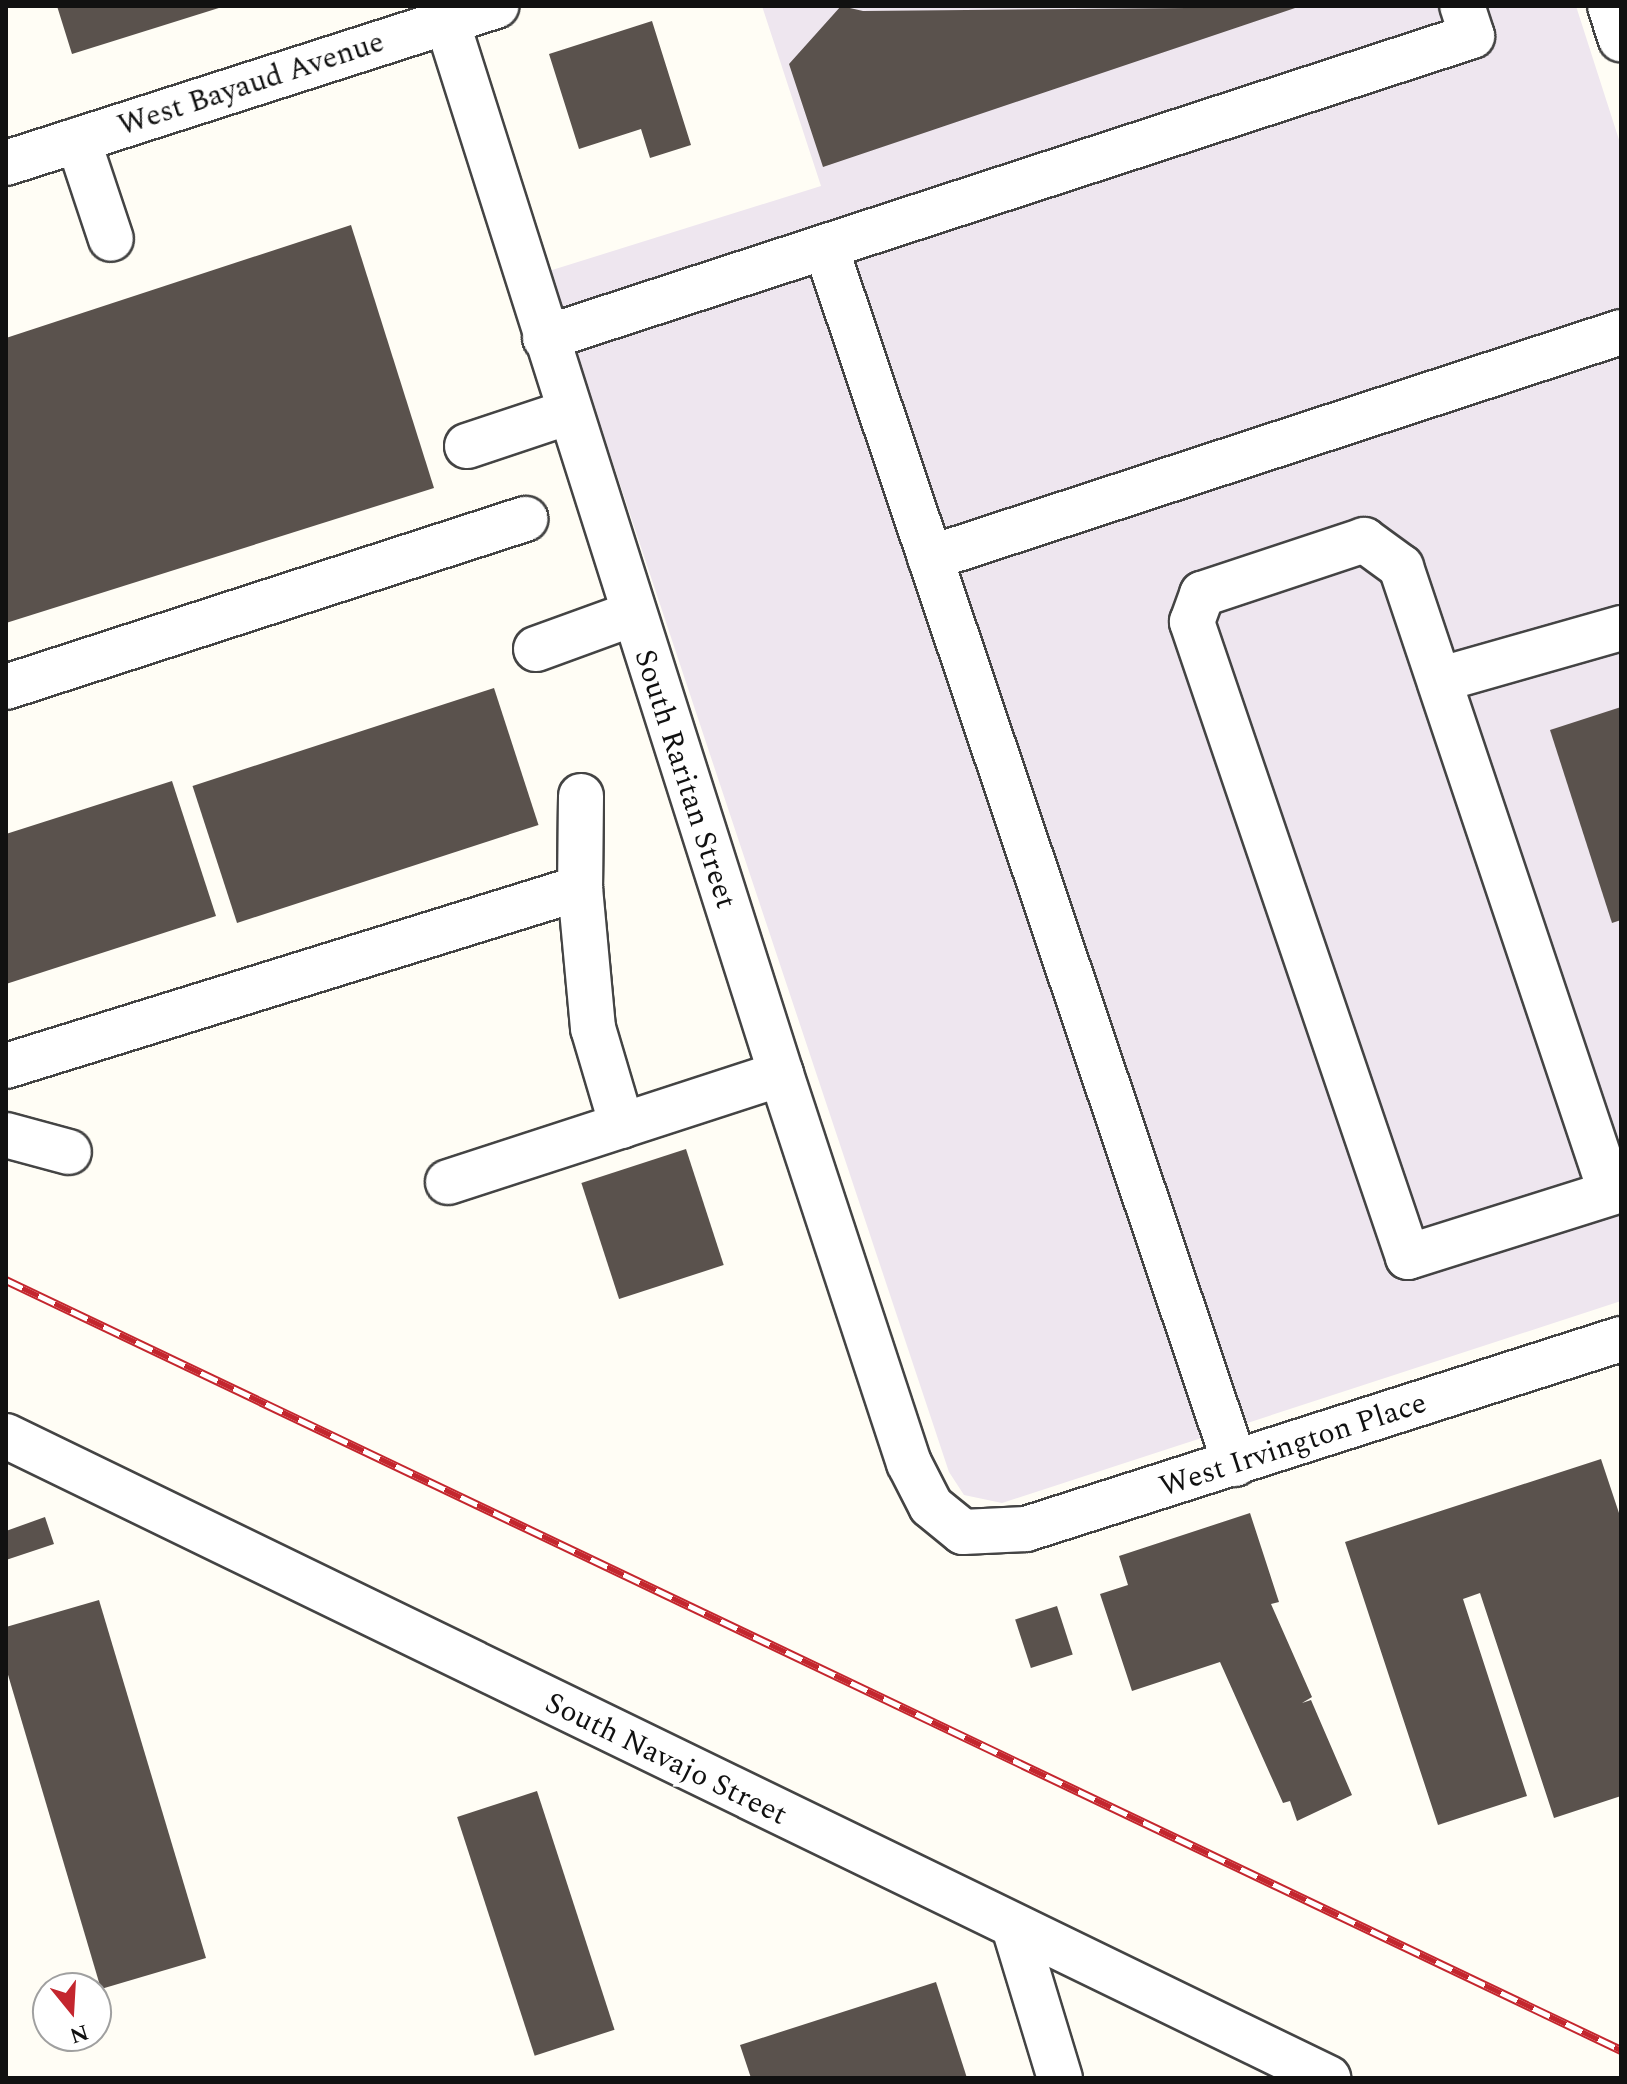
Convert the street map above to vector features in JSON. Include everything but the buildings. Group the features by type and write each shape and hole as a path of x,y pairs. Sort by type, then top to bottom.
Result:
{"street":[{"name":"West Bayaud Avenue","path":"6,163 444,14 496,6"},
{"path":"545,338 1472,36 1462,6"},
{"path":"1610,6 1621,39"},
{"name":"South Raritan Street","path":"444,14 632,614 909,1463 931,1506 963,1532"},
{"path":"78,140 111,239"},
{"path":"826,248 1235,1464"},
{"path":"930,558 1621,332"},
{"path":"467,446 569,412"},
{"path":"6,687 525,519"},
{"path":"1364,540 1401,567 1442,679 1611,1193 1408,1257 1192,622 1202,594 1364,540"},
{"path":"536,649 632,614"},
{"path":"1442,679 1621,628"},
{"path":"581,796 580,888 593,1028 622,1126"},
{"path":"6,1066 580,888"},
{"path":"448,1182 781,1074"},
{"path":"6,1135 69,1152"},
{"name":"West Irvington Place","path":"963,1532 1026,1529 1621,1339"},
{"name":"South Navajo Street","path":"6,1436 1328,2078"},
{"path":"1014,1927 1060,2078"}],"shaded area":[{"path":"762,6 1576,6 1621,146 1621,1301 1002,1503 964,1495 949,1472 549,271 821,186"}],"railway":[{"path":"6,1280 1621,2050"}]}
